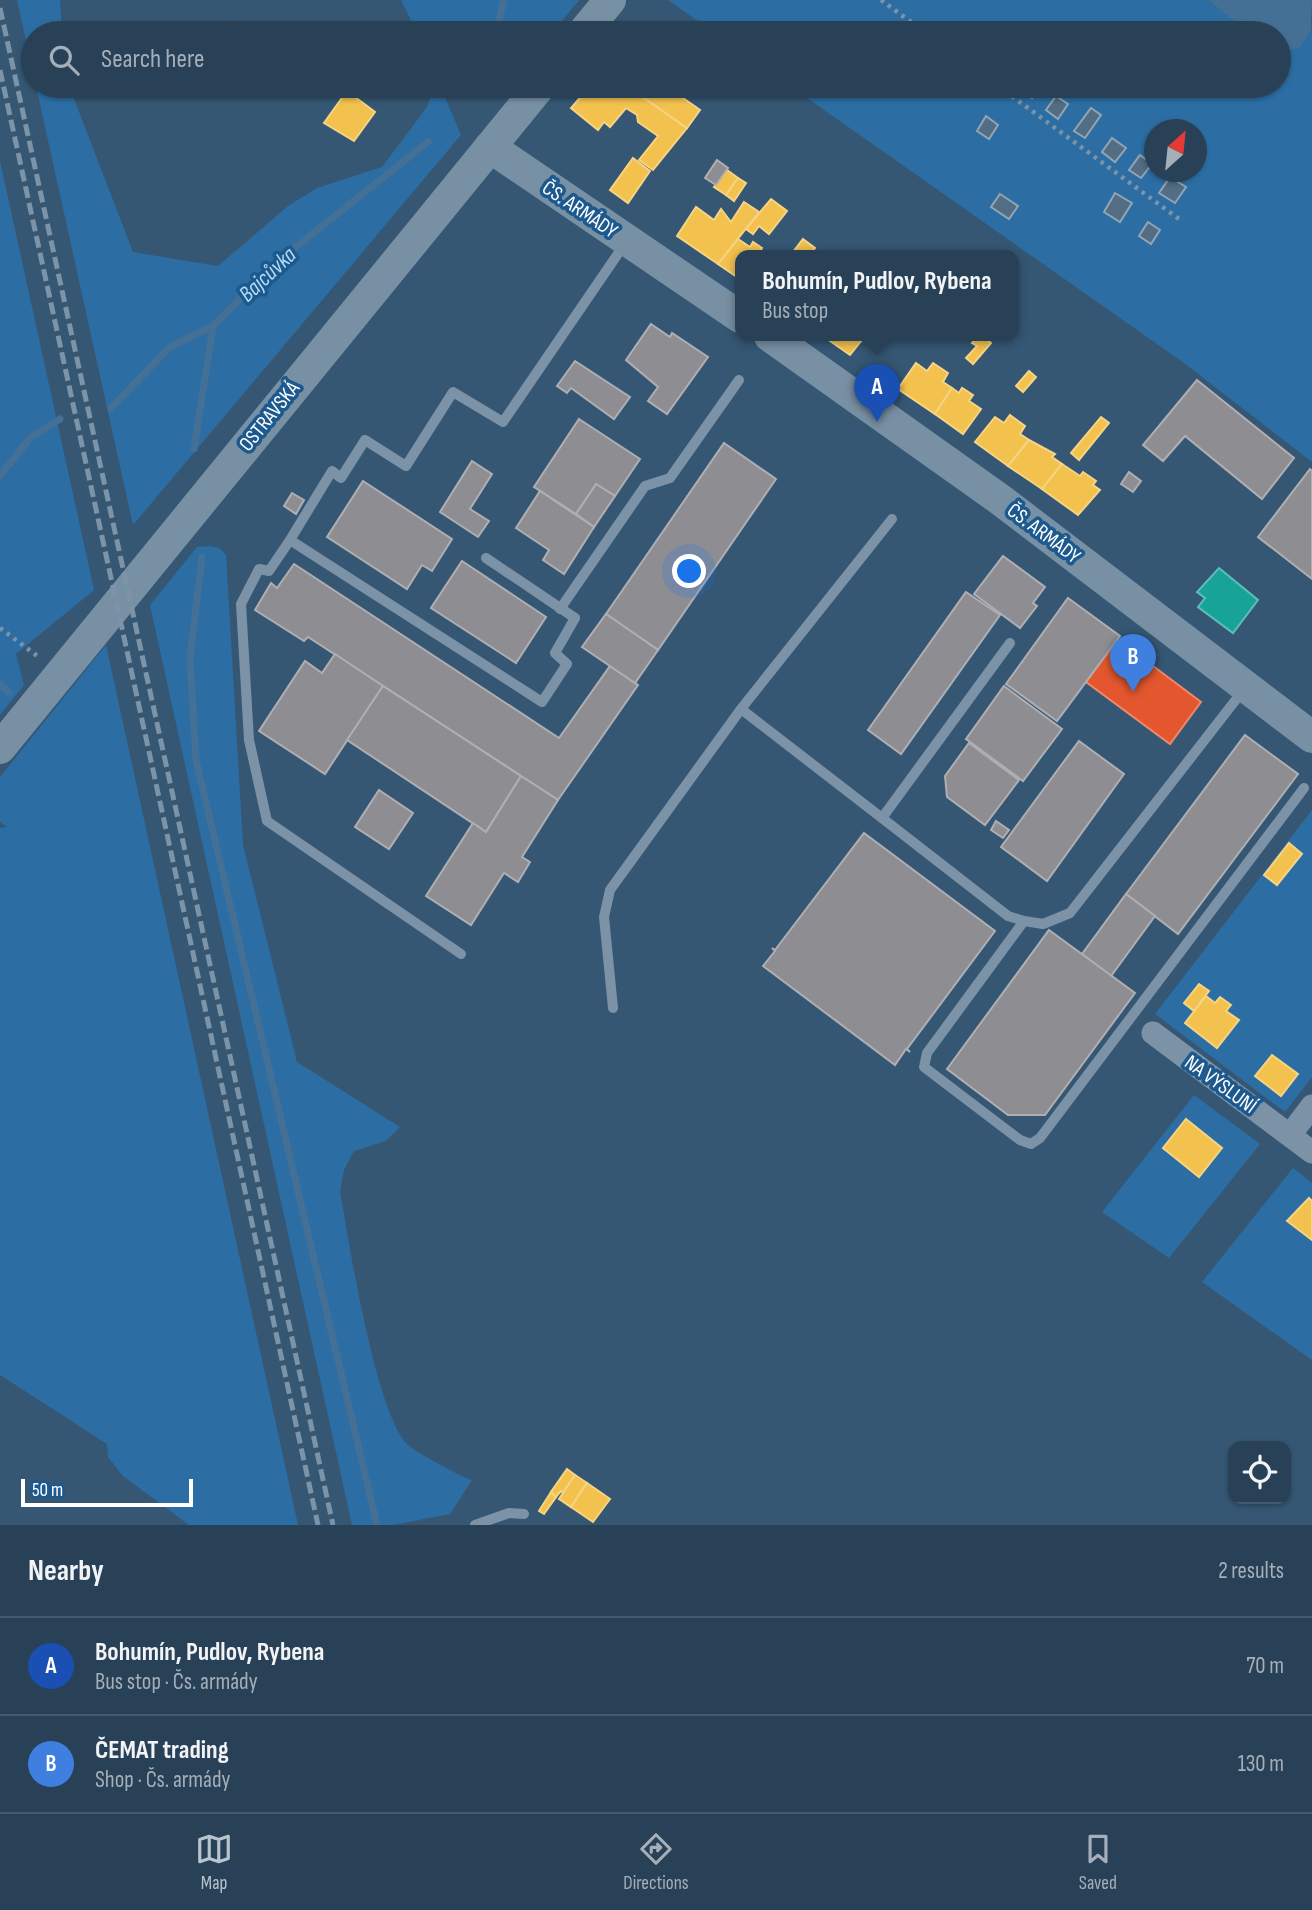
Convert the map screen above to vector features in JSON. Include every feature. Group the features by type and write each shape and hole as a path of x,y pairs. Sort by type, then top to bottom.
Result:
{"main road":[{"path":"593,21 610,0"},
{"name":"OSTRAVSKÁ","path":"0,748 530,98"},
{"name":"ČS. ARMÁDY","path":"490,147 735,314"},
{"name":"ČS. ARMÁDY","path":"776,341 988,490 1312,736"}],"street":[{"name":"NA VÝSLUNÍ","path":"1153,1033 1312,1152"},
{"path":"1290,1135 1312,1106"}],"lane":[{"path":"461,954 267,821 249,740 241,604 259,569 269,571 290,540 331,471 341,478 365,440 406,466 453,391 503,422 627,240"},
{"path":"560,609 645,486 670,478 739,380"},
{"path":"612,1008 604,917 610,890 741,709 892,519"},
{"path":"290,540 542,702 567,664 555,653 575,618 486,558"},
{"path":"881,818 1010,643"},
{"path":"741,709 1008,916 1024,922 1043,924 1070,913 1246,686"},
{"path":"1024,922 927,1053 924,1067 1020,1140 1031,1144 1040,1138 1304,788"},
{"path":"475,1525 509,1513 524,1514"}],"path":[{"path":"881,0 910,21"},
{"path":"1014,98 1179,219"},
{"path":"0,628 60,673"}],"shaded area":[{"path":"17,0 60,0 61,21 22,21"},
{"path":"401,0 579,0 562,21 411,21"},
{"path":"668,0 1208,0 1234,21 698,21"},
{"path":"1208,0 1312,0 1311,30 1300,47 1291,50 1291,21 1234,21"},
{"path":"1312,23 1312,462 1184,363 807,98 1291,98 1291,46 1311,30"},
{"path":"39,98 74,98 133,252 218,266 288,206 317,188 382,167 427,107 430,98 445,98 461,135 133,525"},
{"path":"0,161 94,590 16,654 24,685 0,715"},
{"path":"197,547 219,548 226,555 243,845 297,1062 400,1127 386,1141 354,1151 344,1170 340,1191 365,1324 384,1397 395,1425 411,1447 472,1480 450,1514 393,1525 352,1525 150,605"},
{"path":"106,645 298,1525 189,1525 123,1476 108,1457 107,1444 0,1375 0,828 7,827 0,822 0,777"},
{"path":"1312,810 1312,1077 1285,1112 1155,1014"},
{"path":"1194,1095 1260,1144 1169,1258 1102,1212"},
{"path":"1293,1168 1312,1183 1312,1360 1202,1282"}],"building: Homes":[{"path":"342,98 356,98 375,112 354,141 324,123"},
{"path":"580,98 644,98 687,128 653,170 639,160 658,136 638,122 637,115 626,108 610,127 604,122 598,130 571,108"},
{"path":"644,98 683,98 700,110 687,128"},
{"path":"633,158 650,171 628,203 610,190"},
{"path":"727,170 738,178 726,195 714,187"},
{"path":"738,178 746,183 734,201 726,195"},
{"path":"771,199 787,211 769,234 759,226 753,234 746,229"},
{"path":"744,202 759,212 718,264 677,236 696,207 714,220 721,209 731,222"},
{"path":"738,239 750,247 753,242 762,248 735,250 735,276 718,264"},
{"path":"803,239 815,248 814,250 795,250"},
{"path":"830,341 861,341 850,355"},
{"path":"972,343 991,343 973,364 966,358 977,346"},
{"path":"916,363 927,371 933,363 948,373 943,382 952,388 935,414 898,389"},
{"path":"1029,371 1036,377 1023,392 1016,386"},
{"path":"952,388 959,393 962,388 973,395 969,401 981,409 963,434 935,414"},
{"path":"1010,415 1025,426 1020,434 1029,440 1008,466 975,442 995,417 1004,423"},
{"path":"1101,417 1109,423 1079,460 1071,453"},
{"path":"1029,440 1055,454 1052,457 1062,464 1042,489 1008,466"},
{"path":"1062,464 1080,476 1083,472 1096,481 1093,485 1100,490 1078,515 1042,489"},
{"path":"1289,843 1302,854 1277,885 1264,875"},
{"path":"1199,984 1209,991 1194,1011 1184,1003"},
{"path":"1206,996 1215,1003 1220,997 1231,1005 1226,1011 1239,1020 1217,1048 1185,1023"},
{"path":"1272,1055 1298,1074 1281,1096 1255,1076"},
{"path":"1186,1119 1222,1148 1199,1177 1163,1148"},
{"path":"1309,1198 1312,1201 1312,1240 1287,1221"},
{"path":"567,1469 575,1475 563,1493 561,1491 556,1497 551,1492"},
{"path":"575,1475 587,1483 571,1507 559,1499"},
{"path":"587,1483 610,1499 593,1522 571,1507"},
{"path":"551,1492 556,1497 544,1514 539,1511"}],"building: Shops":[{"path":"1117,639 1201,702 1170,744 1086,682"}],"building: Public":[{"path":"1219,568 1258,600 1233,633 1198,607 1205,598 1197,592"}],"building: Industry":[{"path":"717,160 728,168 716,185 705,178"},
{"path":"651,324 670,337 672,333 708,357 667,414 648,401 658,387 626,360"},
{"path":"575,361 630,397 614,419 571,388 567,393 557,386"},
{"path":"1197,380 1294,458 1262,499 1185,436 1163,461 1143,445"},
{"path":"579,419 640,459 615,496 596,484 576,514 534,487"},
{"path":"724,443 776,479 658,650 606,614"},
{"path":"472,461 492,474 470,509 489,521 478,537 440,512"},
{"path":"1310,469 1312,471 1312,579 1258,537"},
{"path":"1129,472 1141,481 1133,492 1121,484"},
{"path":"363,481 452,539 432,571 422,565 407,589 327,537"},
{"path":"596,484 615,496 594,527 576,514"},
{"path":"540,491 594,527 564,574 543,560 549,550 516,528"},
{"path":"292,493 304,500 296,514 284,506"},
{"path":"1003,556 1045,587 1033,603 1037,606 1020,628 974,594"},
{"path":"462,561 546,617 516,663 431,608"},
{"path":"294,564 559,738 610,666 638,685 558,800 308,637 304,641 255,610 271,583 277,588"},
{"path":"966,592 1000,615 901,754 868,730"},
{"path":"1068,598 1120,636 1057,721 1006,684"},
{"path":"606,614 658,650 635,683 582,647"},
{"path":"335,654 383,686 325,774 259,731 305,661 322,673"},
{"path":"383,686 521,776 486,832 347,740"},
{"path":"1004,686 1062,729 1023,781 966,739"},
{"path":"1245,735 1298,774 1178,934 1126,894"},
{"path":"1079,741 1124,774 1047,881 1001,847"},
{"path":"969,743 1019,780 985,825 947,797 945,776"},
{"path":"521,776 558,800 522,857 530,862 518,882 504,873 471,925 426,896 473,823 486,832"},
{"path":"379,790 413,813 389,849 355,827"},
{"path":"996,821 1009,830 1003,838 991,830"},
{"path":"864,833 995,931 907,1049 910,1052 906,1049 895,1065 763,966 775,951 772,948 775,950"},
{"path":"1126,894 1155,916 1111,976 1082,954"},
{"path":"1049,930 1135,993 1045,1115 1008,1115 947,1069"}],"building: Other":[{"path":"1055,98 1068,104 1058,119 1046,110"},
{"path":"1091,108 1101,115 1085,138 1074,131"},
{"path":"986,116 998,125 989,139 977,131"},
{"path":"1112,138 1126,148 1115,162 1102,152"},
{"path":"1140,155 1144,158 1144,174 1141,178 1129,170"},
{"path":"1167,182 1178,182 1186,187 1175,203 1159,193"},
{"path":"1115,193 1132,203 1120,222 1104,212"},
{"path":"1000,194 1018,206 1009,219 991,207"},
{"path":"1148,222 1160,230 1151,244 1139,236"}],"waterway":[{"name":"Bajcůvka","path":"499,21 504,0"},
{"name":"Bajcůvka","path":"111,408 170,347 213,326 273,265 428,142"},
{"path":"194,449 213,326"},
{"name":"Bajcůvka","path":"0,476 30,438 60,419"},
{"path":"202,557 190,658 196,760 377,1525"},
{"path":"0,684 9,693"}],"railway":[{"path":"0,8 333,1525"},
{"path":"0,70 318,1525"}],"place":[{"name":"Bohumín, Pudlov, Rybena","path":"877,422"},
{"name":"ČEMAT trading","path":"1133,692"}]}
